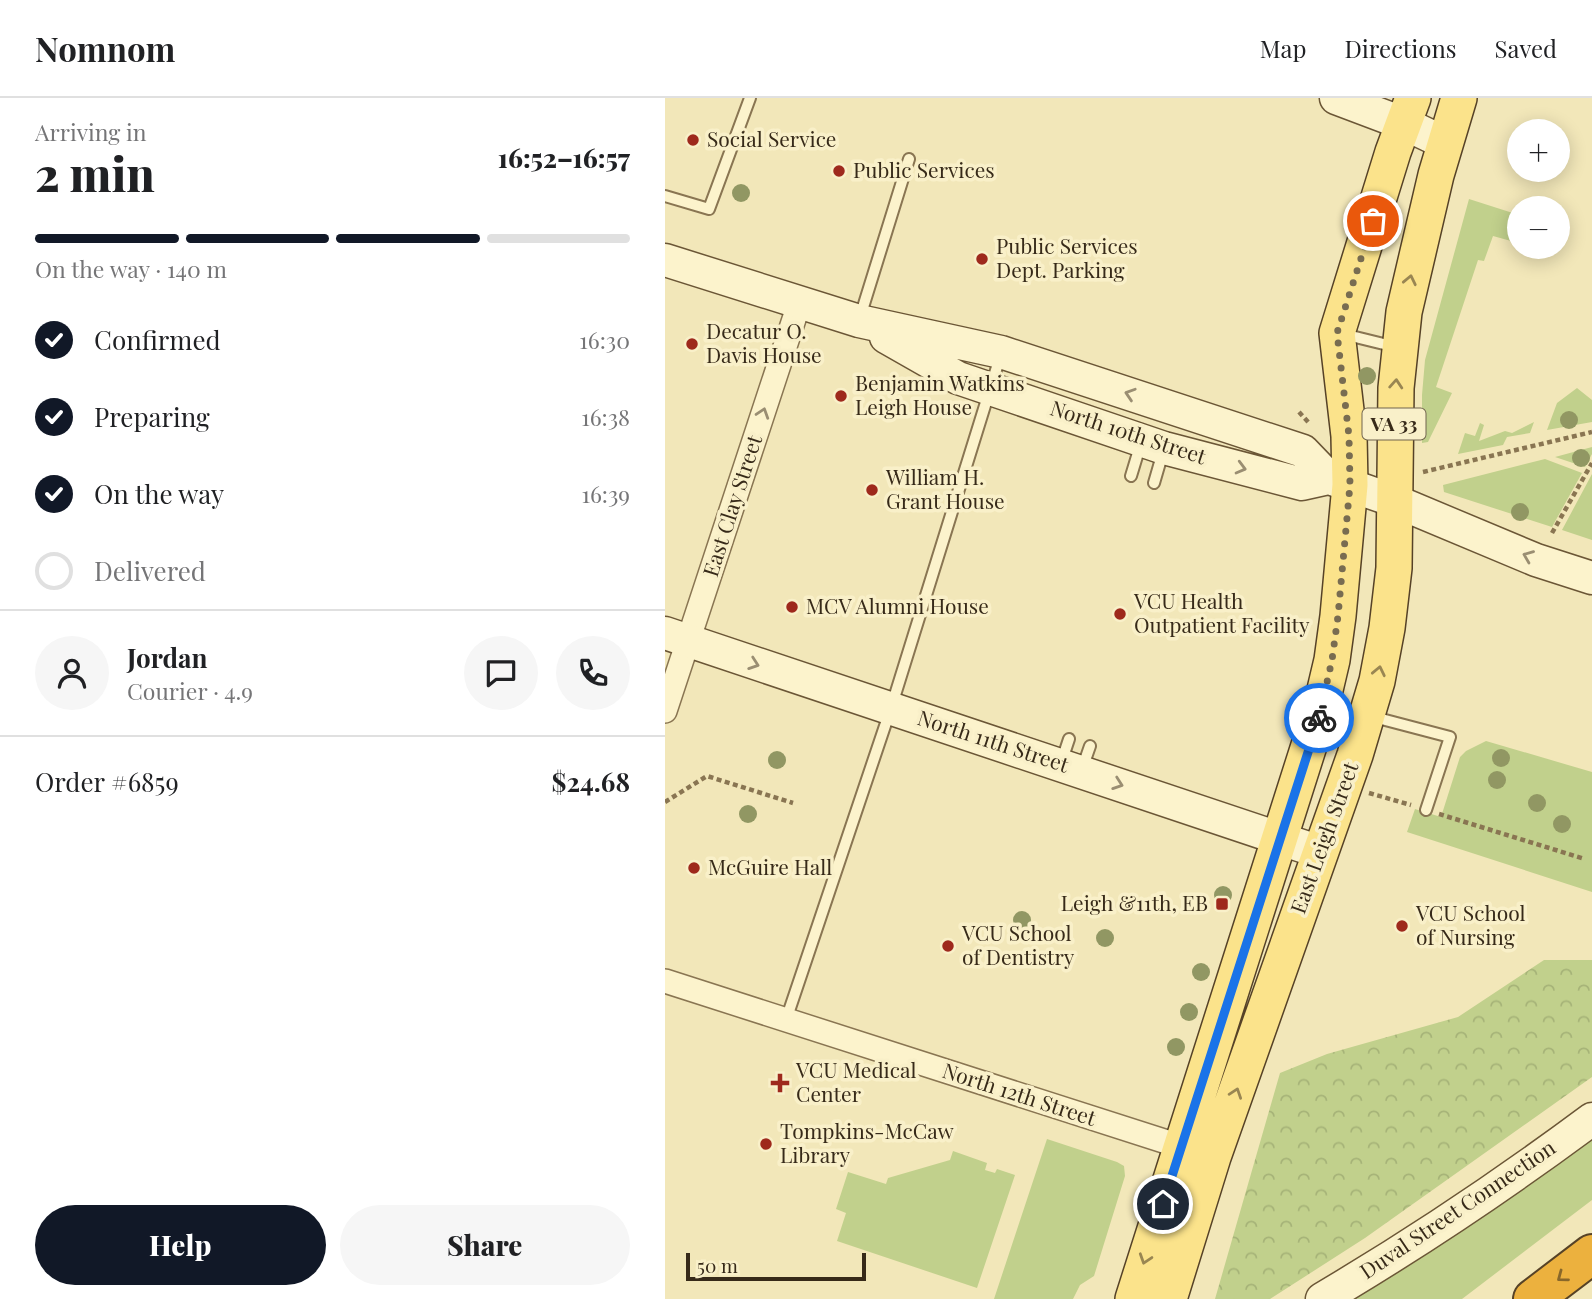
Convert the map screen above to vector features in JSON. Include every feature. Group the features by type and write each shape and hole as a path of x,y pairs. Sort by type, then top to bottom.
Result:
{"highway":[{"path":"1533,1299 1592,1254"}],"main road":[{"name":"East Leigh Street","path":"1197,1152 1320,852 1368,715 1382,658 1394,568 1395,413 1399,347 1410,281 1459,98"},
{"name":"East Leigh Street","path":"1197,1152 1280,839 1321,711 1332,660 1344,571 1340,481 1349,436 1337,333 1393,152 1409,111"},
{"name":"VA 33","path":"1133,1299 1197,1152"},
{"name":"VA 33","path":"1169,1299 1197,1152"}],"street":[{"path":"1336,98 1409,111 1445,144"},
{"name":"North 10th Street","path":"665,260 859,321 1001,352 1193,414 1303,451 1340,481"},
{"name":"East Clay Street","path":"665,711 677,637 800,301"},
{"name":"North 10th Street","path":"859,321 958,378 1153,444 1302,484 1340,481 1395,490 1536,560 1592,578"},
{"path":"1153,444 1158,424 1193,414"},
{"name":"North 11th Street","path":"677,637 891,708 1075,755 1280,839 1320,852"},
{"name":"North 12th Street","path":"665,981 1197,1152"},
{"name":"Duval Street Connection","path":"1322,1299 1383,1262 1592,1119"}],"lane":[{"path":"665,195 709,209 750,98"},
{"path":"859,321 909,159"},
{"path":"1337,333 1399,347"},
{"path":"786,1020 891,708 1001,352"},
{"path":"1131,476 1153,444"},
{"path":"1153,444 1154,483"},
{"path":"1368,715 1450,737 1426,810"}],"path":[{"path":"1395,490 1592,432"},
{"path":"1552,533 1592,463"},
{"path":"665,802 706,776 793,803"},
{"path":"1365,791 1585,859"}],"green space":[{"path":"1469,199 1507,211 1507,240 1493,236 1484,261 1478,260 1436,387 1452,393 1428,442 1422,443 1425,360"},
{"path":"1577,388 1592,400 1592,422 1547,430 1557,403"},
{"path":"1534,422 1530,433 1507,437 1503,445 1458,454 1465,433 1475,436 1480,423 1484,425 1479,441 1505,431 1512,433"},
{"path":"1592,447 1592,454 1585,467 1555,457"},
{"path":"1545,459 1582,473 1552,527 1444,492 1443,485"},
{"path":"1592,474 1592,540 1562,530"},
{"path":"1486,741 1592,772 1592,892 1407,832 1415,809 1441,817 1460,757"},
{"path":"1544,960 1592,960 1592,1077 1365,1238 1270,1299 1215,1299 1280,1073 1327,1054 1458,1017"},
{"path":"1592,1136 1592,1200 1462,1299 1348,1299"},
{"path":"1047,1139 1124,1166 1125,1176 1094,1276 1080,1285 1073,1299 994,1299"},
{"path":"953,1151 987,1163 985,1170 995,1173 997,1169 1015,1175 977,1288 837,1241 846,1213 836,1209 848,1172 886,1184 888,1178 950,1160"}],"way so far":[{"path":"1319,718 1332,660 1344,571 1350,485 1349,436 1337,333 1373,221"}],"place":[{"name":"Social Service","path":"693,140"},
{"name":"Public Services","path":"839,171"},
{"name":"Public Services Dept. Parking","path":"982,259"},
{"name":"Decatur O. Davis House","path":"692,344"},
{"name":"Benjamin Watkins Leigh House","path":"841,396"},
{"name":"William H. Grant House","path":"872,490"},
{"name":"MCV Alumni House","path":"792,607"},
{"name":"VCU Health Outpatient Facility","path":"1120,614"},
{"name":"McGuire Hall","path":"694,868"},
{"name":"Leigh &11th, EB","path":"1222,904"},
{"name":"VCU School of Nursing","path":"1402,926"},
{"name":"VCU School of Dentistry","path":"948,946"},
{"name":"VCU Medical Center","path":"780,1083"},
{"name":"Tompkins-McCaw Library","path":"766,1144"}],"route":[{"path":"1163,1204 1319,718"}]}
